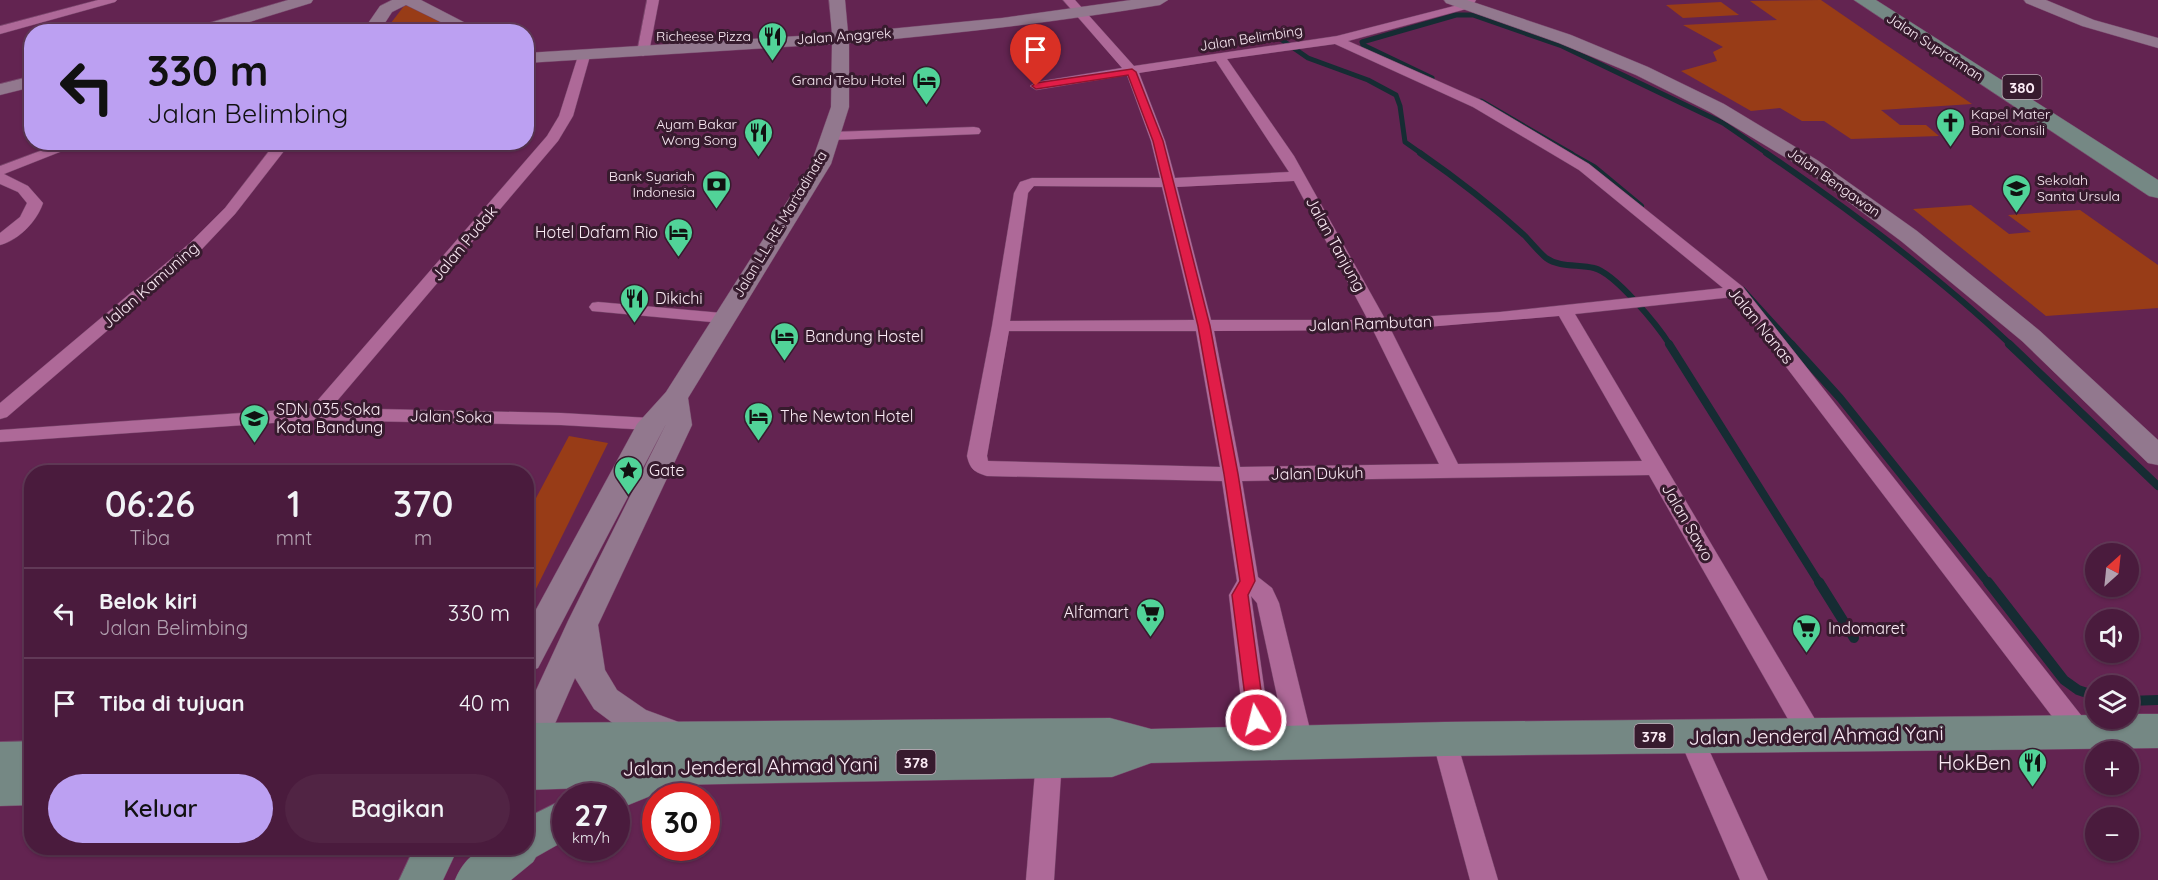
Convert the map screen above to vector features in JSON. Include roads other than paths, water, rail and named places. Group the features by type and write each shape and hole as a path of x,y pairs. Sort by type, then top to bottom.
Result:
{"main road":[{"name":"Jalan Supratman","path":"1863,0 2158,191"},
{"name":"Jalan Supratman","path":"1886,0 2158,174"},
{"name":"Jalan Jenderal Ahmad Yani","path":"682,752 1110,735 1151,746 1444,739 2158,731"},
{"name":"Jalan Jenderal Ahmad Yani","path":"534,751 1049,760 1112,759 1151,746"},
{"path":"629,783 682,752"},
{"path":"0,760 24,759"},
{"path":"0,787 24,786"},
{"path":"534,837 552,826"},
{"path":"416,855 421,880"},
{"path":"421,880 433,855"},
{"path":"476,880 485,855"},
{"path":"476,880 509,855"}],"street":[{"path":"0,30 111,0"},
{"path":"225,24 305,0"},
{"path":"376,24 386,9 407,0 458,24"},
{"path":"643,52 653,0"},
{"name":"Jalan L.L. RE. Martadinata","path":"536,631 650,424 675,398 722,318 820,164 832,136 840,107 842,57 837,0"},
{"path":"1069,0 1132,72 1158,141 1170,183 1204,326 1231,474 1248,581 1240,595 1259,743"},
{"name":"Jalan Anggrek","path":"534,57 584,56 839,37 1081,13 1160,0"},
{"path":"2032,0 2096,26 2158,44"},
{"name":"Jalan Belimbing","path":"1036,86 1337,40 1463,2"},
{"name":"Jalan Bengawan","path":"1463,2 1565,39 1642,71 1725,112 1810,164 1901,230 2031,336 2158,456"},
{"name":"Jalan Nanas","path":"1337,40 1478,104 1584,166 1737,291 2079,732"},
{"name":"Jalan Pudak","path":"316,414 553,138 566,116 584,56"},
{"name":"Jalan Tanjung","path":"1220,58 1259,110 1298,176 1380,325 1452,471"},
{"path":"0,90 24,83"},
{"path":"832,136 974,131"},
{"path":"0,171 56,150"},
{"name":"Jalan Kamuning","path":"0,413 196,246 230,211 278,150"},
{"path":"1001,326 1024,185 1032,182 1170,183 1298,176"},
{"path":"0,178 23,189 35,203 26,221 0,240"},
{"name":"Jalan Rambutan","path":"1001,326 1380,325 1564,310 1737,291"},
{"path":"598,307 722,318"},
{"name":"Jalan Sawo","path":"1564,310 1810,735"},
{"name":"Jalan Dukuh","path":"1001,326 977,456 979,465 987,469 1231,474 1656,468"},
{"path":"534,737 584,621 679,425 675,398"},
{"name":"Jalan Soka","path":"0,436 316,414 561,419 650,424"},
{"path":"1248,581 1264,594 1268,603 1300,742"},
{"path":"584,621 583,653 593,683 614,709 646,727 682,752"},
{"path":"1690,736 1754,880"},
{"path":"1444,739 1484,880"},
{"path":"1040,880 1049,760"}],"waterway":[{"path":"1432,78 1363,45 1362,42 1456,15 1473,15 1562,46 1723,123 1768,154"},
{"path":"1282,40 1308,58 1368,80 1396,95 1400,106 1405,142 1422,154"},
{"path":"1481,101 1572,154"},
{"path":"1420,153 1499,213 1546,258 1563,265 1594,268 1613,279 1646,314 1670,345"},
{"path":"1569,153 1594,167 1641,206"},
{"path":"1766,153 1830,197 1892,244 1953,293 2011,345"},
{"path":"1743,290 1793,345"},
{"path":"1669,344 1820,584"},
{"path":"1791,344 1840,398 1989,584"},
{"path":"2009,344 2158,486"},
{"path":"1819,582 1854,638"},
{"path":"1988,582 2064,680 2085,692"},
{"path":"2139,701 2158,700"}],"place":[{"name":"Richeese Pizza","path":"772,62"},
{"name":"Grand Tebu Hotel","path":"926,106"},
{"name":"Kapel Mater Boni Consili","path":"1950,148"},
{"name":"Ayam Bakar Wong Song","path":"758,158"},
{"name":"Bank Syariah Indonesia","path":"716,210"},
{"name":"Sekolah Santa Ursula","path":"2016,214"},
{"name":"Hotel Dafam Rio","path":"679,258"},
{"name":"Dikichi","path":"634,324"},
{"name":"Bandung Hostel","path":"784,362"},
{"name":"The Newton Hotel","path":"759,442"},
{"name":"SDN 035 Soka Kota Bandung","path":"255,444"},
{"name":"Gate","path":"628,496"},
{"name":"Alfamart","path":"1150,638"},
{"name":"Indomaret","path":"1807,654"},
{"name":"HokBen","path":"2032,788"}]}
